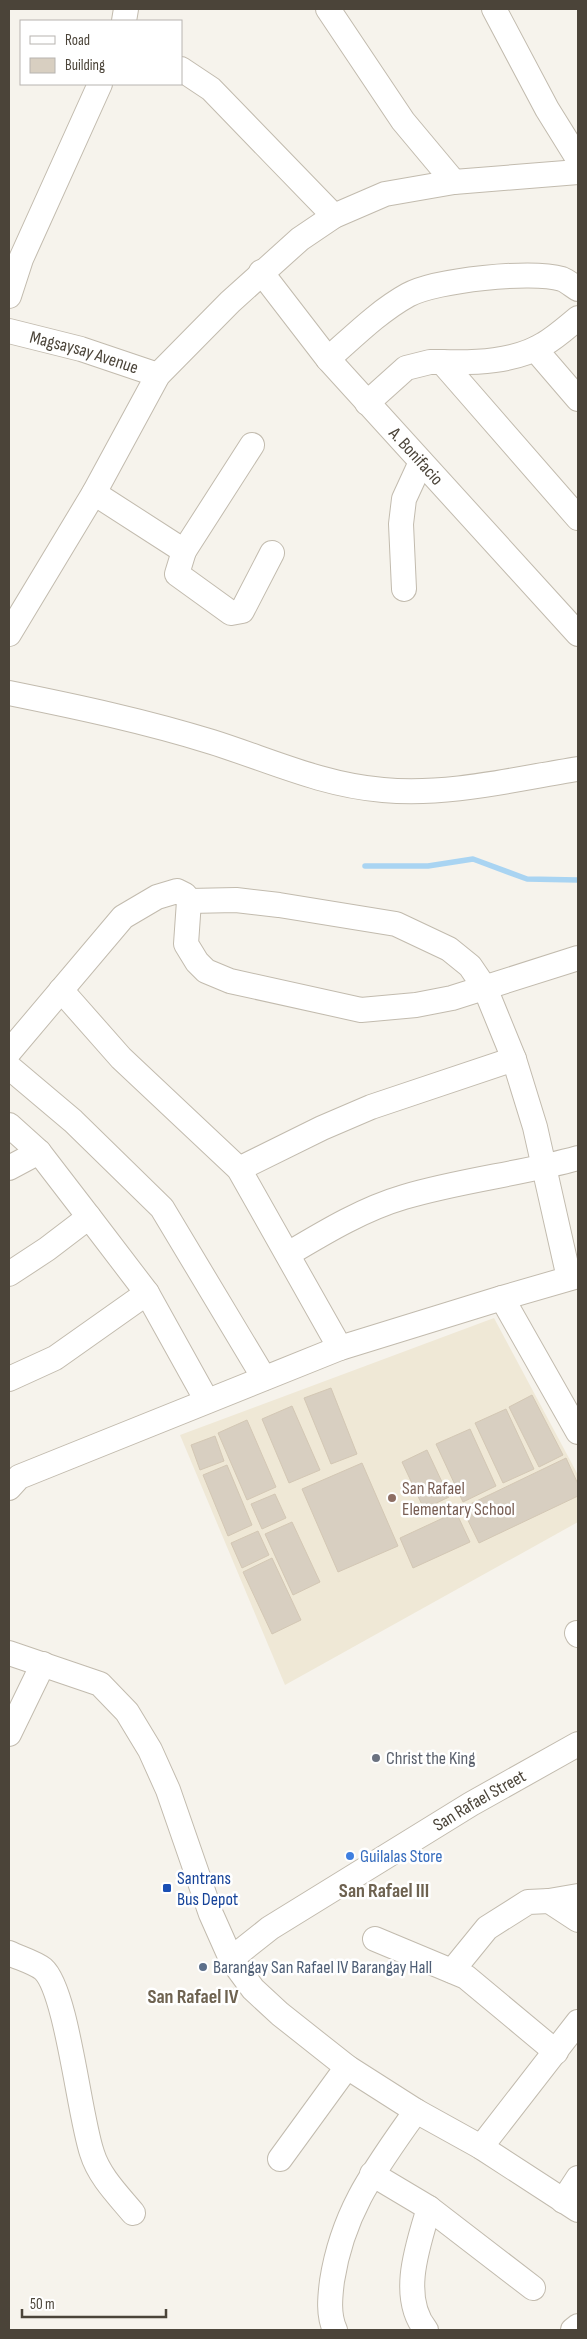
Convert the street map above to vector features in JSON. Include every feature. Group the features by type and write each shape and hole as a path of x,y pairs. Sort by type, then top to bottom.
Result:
{"street":[{"path":"328,9 403,121 454,182"},
{"path":"494,9 547,109 578,159"},
{"path":"182,70 211,89 334,216"},
{"path":"9,296 22,259 66,164 100,85"},
{"path":"9,634 94,493 158,375 261,272 300,239 334,216 385,194 454,182 578,172"},
{"name":"A. Bonifacio","path":"261,272 328,359 578,634"},
{"path":"328,359 368,324 408,295 421,290 476,279 535,276 563,279 578,289"},
{"path":"367,403 406,368 430,362 474,363 516,356 545,344 578,318"},
{"name":"Magsaysay Avenue","path":"9,331 81,349 158,375"},
{"path":"535,349 578,399"},
{"path":"442,362 578,518"},
{"path":"252,445 184,551 177,574 230,613 242,611 272,553"},
{"path":"404,590 401,524 404,499 421,462"},
{"path":"94,493 184,551"},
{"path":"9,693 116,714 213,742 324,781 383,790 440,791 478,787 578,769"},
{"path":"9,1052 124,917 157,897 177,891 185,895 189,901 186,944 196,962 206,971 230,981 361,1010 416,1005 452,998 578,958"},
{"path":"12,1476 340,1348 573,1277 535,1127 514,1059 485,988 470,966 449,950 396,924 244,901 189,901"},
{"path":"61,990 121,1058 239,1169 340,1348"},
{"path":"239,1169 322,1128 371,1107 514,1059"},
{"path":"9,1067 73,1121 162,1208 264,1378"},
{"path":"9,1125 39,1152 147,1293 207,1401"},
{"path":"9,1168 39,1152"},
{"path":"288,1254 345,1221 403,1197 491,1176 545,1167 578,1158"},
{"path":"9,1274 47,1249 89,1217"},
{"path":"9,1379 55,1358 147,1293"},
{"path":"502,1298 578,1432"},
{"path":"9,1653 100,1684 127,1712 150,1750 168,1790 211,1914 231,1959 253,1989 280,2014 347,2067 571,2205 578,2178"},
{"path":"10,1729 42,1664"},
{"name":"San Rafael Street","path":"231,1959 270,1928 471,1804 578,1744"},
{"path":"452,1971 487,1928 501,1918 528,1902 549,1901 578,1896"},
{"path":"549,1901 578,1920"},
{"path":"375,1939 466,1977 556,2052"},
{"path":"9,1952 43,1969 55,1984 63,2012 81,2112 92,2155 104,2177 132,2214"},
{"path":"481,2148 578,2022"},
{"path":"280,2159 347,2067"},
{"path":"334,2330 329,2300 338,2247 354,2207 372,2174 416,2111"},
{"path":"372,2174 428,2208 533,2288"},
{"path":"426,2330 420,2322 412,2287 414,2257 428,2208"},
{"path":"574,2330 578,2326"}],"shaded area":[{"name":"San Rafael Elementary School","path":"494,1318 578,1475 578,1522 285,1685 180,1435"}],"building":[{"path":"331,1388 357,1454 331,1464 304,1398"},
{"path":"532,1395 563,1455 539,1467 509,1407"},
{"path":"292,1406 320,1470 289,1483 262,1419"},
{"path":"506,1409 534,1469 503,1483 475,1423"},
{"path":"247,1420 276,1487 247,1500 218,1433"},
{"path":"470,1429 496,1486 463,1502 436,1444"},
{"path":"215,1436 224,1461 200,1470 191,1445"},
{"path":"427,1450 449,1497 424,1509 402,1462"},
{"path":"566,1458 578,1484 578,1496 479,1543 462,1508"},
{"path":"362,1463 398,1546 338,1572 302,1489"},
{"path":"227,1465 252,1525 228,1536 203,1475"},
{"path":"275,1494 286,1518 262,1529 251,1504"},
{"path":"456,1512 470,1542 413,1568 400,1538"},
{"path":"292,1522 320,1582 293,1595 265,1534"},
{"path":"258,1531 269,1555 242,1568 231,1543"},
{"path":"272,1558 301,1620 272,1634 243,1572"}],"waterway":[{"path":"365,866 428,866 473,859 527,879 578,880"}],"place":[{"name":"San Rafael Elementary School","path":"392,1498"},
{"name":"Christ the King","path":"376,1758"},
{"name":"Guilalas Store","path":"350,1856"},
{"name":"Santrans Bus Depot","path":"167,1888"},
{"name":"Barangay San Rafael IV Barangay Hall","path":"203,1967"}],"district":[{"name":"San Rafael III","path":"384,1891"},
{"name":"San Rafael IV","path":"193,1997"}]}
